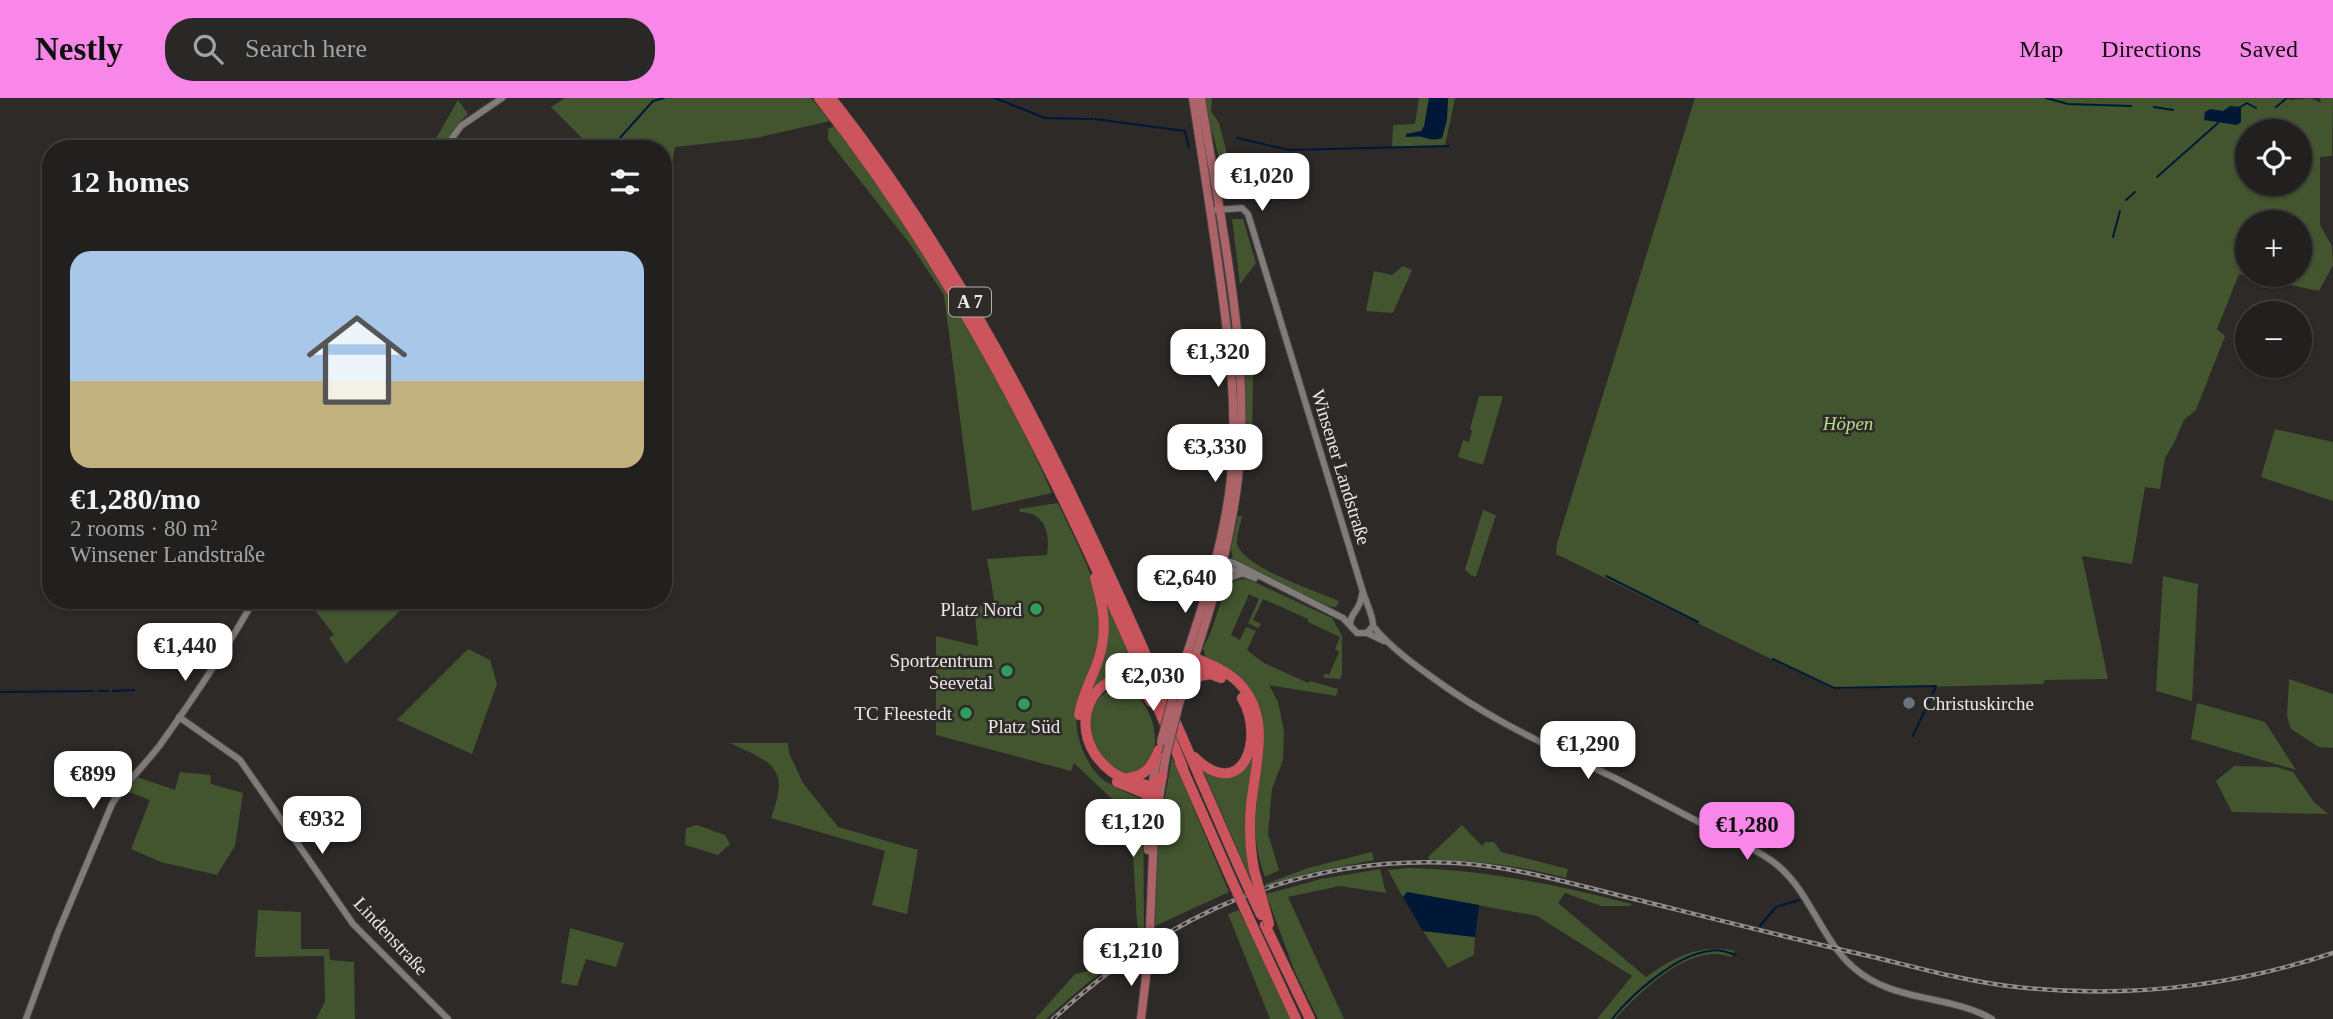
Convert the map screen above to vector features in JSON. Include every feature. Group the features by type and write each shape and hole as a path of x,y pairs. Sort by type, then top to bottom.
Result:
{"highway":[{"name":"A 7","path":"819,98 858,141 939,251 1011,374 1093,539 1243,876 1310,1019"},
{"name":"A 7","path":"831,98 972,324 1018,410 1084,544 1232,881 1296,1019"},
{"path":"1084,544 1103,607 1105,623 1098,659 1081,705 1080,732 1086,751 1099,769 1122,785 1142,792 1154,803"},
{"path":"1188,752 1204,767 1218,774 1225,774 1239,768 1251,749 1252,725 1247,707 1234,687 1190,660"},
{"path":"1190,660 1223,671 1238,682 1257,715 1259,745 1250,819 1254,870 1267,924"},
{"path":"1179,697 1199,676 1213,674"},
{"path":"1152,787 1122,778 1098,759 1088,739 1086,708 1090,698 1103,684 1112,681 1131,682 1146,695 1183,768"},
{"path":"1122,778 1145,773 1162,749"},
{"path":"1142,792 1162,777"},
{"path":"1152,787 1154,803"}],"main road":[{"path":"1190,660 1217,589 1237,492 1241,377 1235,314 1193,98"},
{"path":"1201,98 1231,360 1233,437 1237,449"},
{"path":"1152,787 1221,563"},
{"path":"1140,1019 1148,960 1151,912 1148,857 1154,803 1162,777 1162,749 1179,697"}],"street":[{"path":"451,140 461,126 502,98"},
{"name":"Winsener Landstraße","path":"1214,210 1242,208 1248,214 1373,618 1373,626 1387,642 1497,722 1617,780 1774,862 1798,885 1832,946 1854,969 1870,980 1899,993 1956,1004 1992,1019"},
{"name":"Winsener Landstraße","path":"1221,563 1263,580"},
{"name":"Winsener Landstraße","path":"1221,563 1234,564 1326,609 1350,624 1357,634 1367,633 1387,642"},
{"path":"1217,589 1229,578 1243,574"},
{"path":"1350,624 1363,592"},
{"path":"26,1019 107,813 124,786 152,755 225,651 249,609"},
{"name":"Winsener Landstraße","path":"1326,609 1369,612"},
{"path":"1367,633 1373,626"},
{"name":"Lindenstraße","path":"179,717 240,760 353,925 448,1019"}],"green space":[{"path":"565,98 811,98 830,121 756,138 675,147 672,164 672,140 582,140 551,107"},
{"path":"1204,98 1212,98 1211,111 1219,123 1237,193 1223,193 1225,184"},
{"path":"1419,98 1455,98 1445,146 1392,147 1393,125 1415,124"},
{"name":"Höpen","path":"1695,98 2311,98 2321,103 2320,98 2333,98 2332,156 2320,157 2320,225 2332,246 2333,265 2319,291 2300,287 2312,287 2312,210 2235,210 2235,284 2217,329 2225,336 2196,410 2184,420 2165,458 2160,489 2145,487 2132,564 2082,556 2108,679 2045,680 2043,684 1833,689 1556,554 1557,543"},
{"path":"458,100 468,114 448,140 435,140"},
{"path":"834,126 887,199 954,304 1006,397 1052,493 972,511 944,295 910,244 828,140 828,129"},
{"path":"1232,219 1243,219 1256,263 1240,284"},
{"path":"1403,266 1412,270 1393,313 1366,311 1374,271 1392,275"},
{"path":"1253,367 1252,447 1244,446 1243,368"},
{"path":"1479,396 1503,396 1483,465 1458,457 1463,440 1469,442"},
{"path":"2275,429 2333,442 2333,501 2261,477"},
{"name":"Sportzentrum Seevetal","path":"1058,503 1096,589 1101,618 1099,641 1076,714 1081,746 1098,775 1114,787 1143,800 1144,931 1140,934 1137,923 1131,817 1074,763 1071,771 936,735 936,636 978,646 974,606 995,605 987,559 1047,555 1047,532 1041,520 1029,513 1020,512 1019,509"},
{"path":"1483,510 1496,515 1476,577 1465,569"},
{"path":"1238,516 1242,516 1237,540 1241,552 1265,569 1339,601 1336,607 1260,574 1233,559 1231,549"},
{"path":"2163,576 2198,584 2192,701 2156,691"},
{"path":"1244,579 1332,618 1342,636 1340,679 1323,678 1325,673 1329,675 1339,652 1335,649 1340,637 1263,599 1253,620 1261,624 1258,628 1248,623 1259,599 1249,594 1231,635 1240,640 1246,627 1256,631 1247,650 1264,663 1308,683 1310,681 1338,689 1336,696 1269,685 1278,702 1284,731 1283,760 1272,789 1268,834 1279,870 1265,877 1255,829 1263,747 1259,706 1250,689 1232,672 1206,659 1203,648 1224,593 1235,581"},
{"path":"1104,596 1146,689 1115,676 1099,683 1090,691 1106,645 1108,622"},
{"path":"402,609 346,664 329,638 334,635 315,610"},
{"path":"468,649 490,660 497,684 472,754 397,720"},
{"path":"2289,679 2333,694 2333,748 2319,747 2291,729 2287,716"},
{"path":"1120,686 1132,691 1142,701 1154,729 1152,758 1144,769 1132,775 1121,774 1110,766 1094,740 1091,723 1093,708 1103,695"},
{"path":"2197,703 2265,722 2296,770 2191,739"},
{"path":"730,743 788,743 789,753 803,783 838,827 918,850 907,914 872,905 885,851 771,818 779,788 774,769 757,756"},
{"path":"1256,751 1252,875 1249,876 1203,770 1209,774 1249,762"},
{"path":"1172,757 1229,892 1155,926 1158,838"},
{"path":"2234,766 2277,767 2293,772 2314,802 2328,814 2232,812 2216,781"},
{"path":"180,772 210,775 211,784 243,793 235,846 217,875 161,862 131,849 150,800 126,791 137,777 175,790"},
{"path":"697,825 725,835 730,844 718,855 685,845 686,828"},
{"path":"1462,825 1482,846 1486,842 1494,842 1501,852 1568,869 1566,878 1498,864 1429,860 1428,857"},
{"path":"1372,852 1374,860 1308,873 1266,886 1265,884 1308,868"},
{"path":"1409,868 1522,880 1632,904 1601,906 1565,893 1558,903 1646,977 1667,963 1699,950 1735,951 1731,957 1716,954 1684,962 1638,995 1615,1019 1597,1019 1632,976 1537,916 1407,892 1403,897 1388,870"},
{"path":"1380,869 1386,893 1340,886 1288,897 1344,1019 1318,1019 1295,972 1266,894 1321,879"},
{"path":"258,910 301,912 301,949 329,949 330,960 354,962 355,1019 316,1019 325,1002 324,956 255,957"},
{"path":"1239,910 1291,1019 1270,1019 1228,914"},
{"path":"570,928 624,943 616,967 586,959 577,986 561,983"},
{"path":"1423,931 1475,937 1474,955 1448,968"},
{"path":"1145,938 1145,942 1086,984 1046,1019 1035,1019 1075,974 1098,969"}],"water":[{"path":"1429,98 1448,98 1447,120 1442,138 1434,140 1406,137 1406,134 1421,131 1424,126"},
{"path":"2230,106 2241,107 2241,119 2235,119 2235,125 2204,120 2205,112 2210,109 2223,111"},
{"path":"1407,892 1479,905 1475,937 1423,931 1403,897"}],"waterway":[{"path":"618,140 653,101 664,98"},
{"path":"995,98 1045,118 1092,119"},
{"path":"2046,98 2068,104 2131,106"},
{"path":"2276,107 2287,98"},
{"path":"2240,107 2247,103 2256,108"},
{"path":"2154,107 2173,110"},
{"path":"1095,119 1185,131 1189,148"},
{"path":"2157,177 2218,123"},
{"path":"1237,138 1289,150 1449,146"},
{"path":"2126,200 2135,192"},
{"path":"2113,237 2120,211"},
{"path":"1606,576 1698,622"},
{"path":"1773,659 1834,688 1936,686 1913,736"},
{"path":"113,691 134,690"},
{"path":"0,692 93,691"},
{"path":"99,691 108,691"},
{"path":"1760,926 1776,907 1799,900"},
{"path":"1612,1019 1656,977 1683,960 1713,950 1736,955"}],"railway":[{"path":"1053,1019 1142,949 1189,921 1238,899 1289,881 1342,869 1398,863 1456,863 1516,871 1938,973 2008,986 2049,990 2172,988 2253,975 2333,953"}],"place":[{"name":"Platz Nord","path":"1036,609"},
{"name":"Sportzentrum Seevetal","path":"1007,671"},
{"name":"Christuskirche","path":"1909,703"},
{"name":"Platz Süd","path":"1024,704"},
{"name":"TC Fleestedt","path":"966,713"}]}
